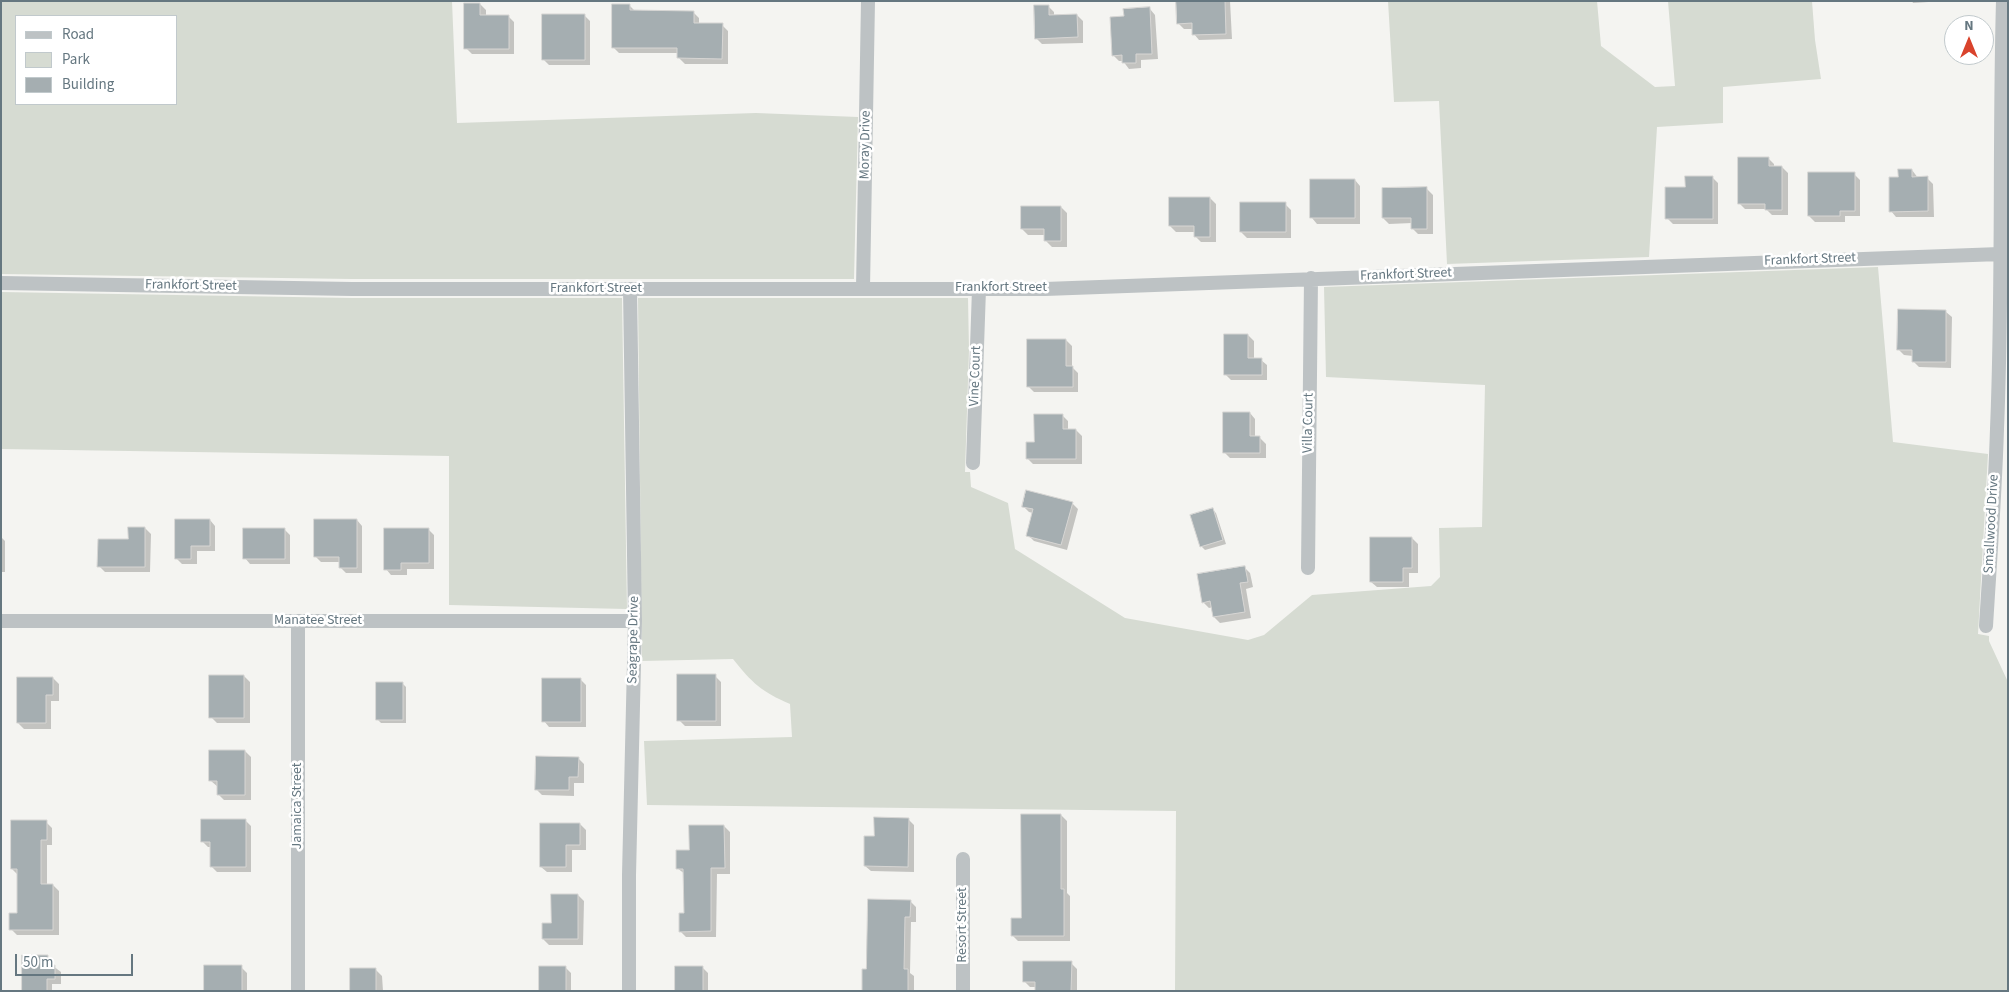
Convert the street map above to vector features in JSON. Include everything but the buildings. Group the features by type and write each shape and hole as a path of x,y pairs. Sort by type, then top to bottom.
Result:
{"street":[{"name":"Moray Drive","path":"863,288 868,1"},
{"name":"Smallwood Drive","path":"1986,626 1997,429 2000,106 2003,1"},
{"name":"Frankfort Street","path":"1,283 352,288 1045,289 2000,254"},
{"name":"Villa Court","path":"1308,568 1310,278"},
{"name":"Vine Court","path":"973,463 978,288"},
{"name":"Seagrape Drive","path":"629,991 629,875 635,622 630,289"},
{"name":"Manatee Street","path":"1,621 635,622"},
{"name":"Jamaica Street","path":"298,621 298,991"},
{"name":"Resort Street","path":"963,858 963,991"}],"green space":[{"path":"1,1 452,1 457,123 756,113 858,117 854,279 352,279 1,274"},
{"path":"1388,1 1597,1 1601,46 1655,87 1675,86 1668,1 1812,1 1821,79 1723,87 1723,123 1657,127 1649,257 1447,264 1439,101 1394,102"},
{"path":"1878,267 1893,442 1988,454 1978,634 1989,636 1989,641 2008,682 2008,991 1175,991 1176,811 647,805 644,741 792,737 790,704 758,686 733,659 642,661 638,298 968,298 969,350 965,472 970,472 971,487 1008,503 1015,549 1125,618 1248,640 1264,635 1312,595 1431,586 1440,577 1439,528 1482,527 1485,385 1326,377 1324,287"},
{"path":"1,292 352,298 622,298 627,609 449,605 449,456 1,449"}]}
